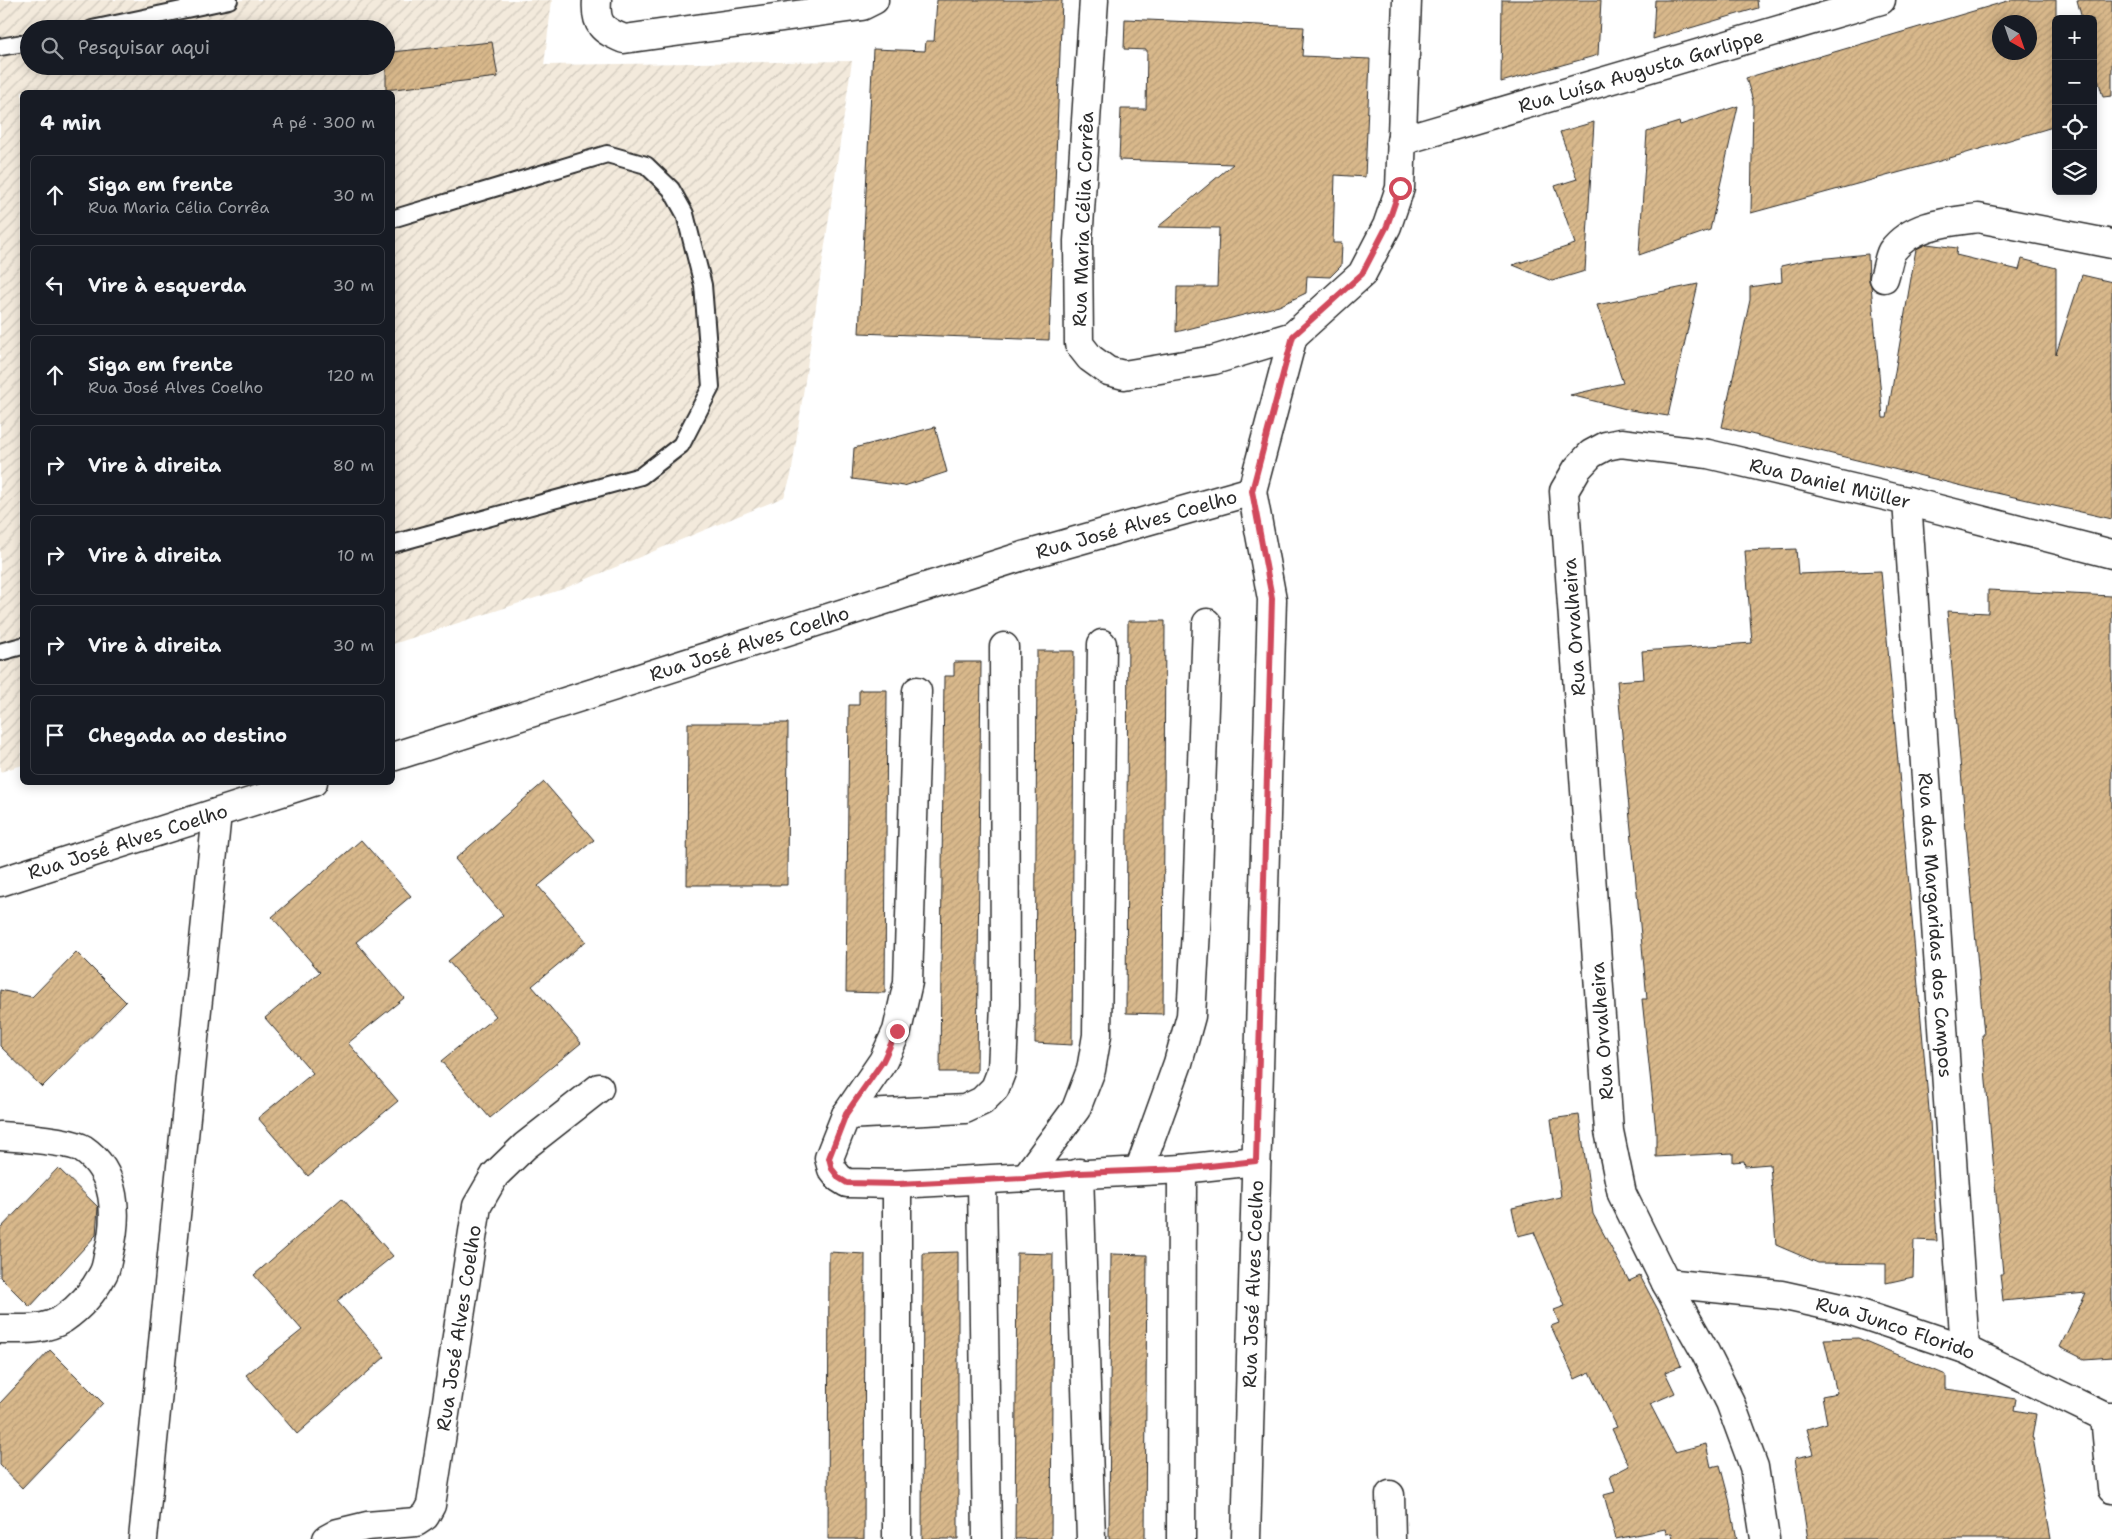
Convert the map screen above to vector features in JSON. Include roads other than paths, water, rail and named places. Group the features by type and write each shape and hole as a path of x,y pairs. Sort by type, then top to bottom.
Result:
{"street":[{"path":"596,0 596,16 606,32 624,39 862,6 874,0"},
{"name":"Rua Maria Célia Corrêa","path":"1094,0 1078,241 1079,344 1090,358 1108,371 1124,375 1214,360 1293,336 1362,274 1387,226 1400,188 1407,0"},
{"name":"Rua Luísa Augusta Garlippe","path":"1401,141 1880,0"},
{"path":"1884,278 1891,252 1912,234 1928,226 1957,220 1978,218 2112,244"},
{"path":"1252,491 1293,336"},
{"name":"Rua Daniel Müller","path":"1564,491 1577,469 1591,454 1606,446 1621,443 1708,454 1907,501 2112,554"},
{"name":"Rua José Alves Coelho","path":"395,756 1023,556 1252,491 1272,598 1246,1539"},
{"name":"Rua Orvalheira","path":"1564,491 1609,1131 1622,1194 1666,1283 1704,1350 1730,1402 1754,1467 1765,1539"},
{"name":"Rua das Margaridas dos Campos","path":"1907,501 1965,1349"},
{"path":"1139,1171 1167,1096 1191,1016 1207,623"},
{"path":"1025,1178 1076,1109 1091,1070 1097,1035 1102,644"},
{"path":"846,1114 965,1109 982,1102 995,1088 1002,1070 1005,1004 1004,647"},
{"path":"917,691 908,982 897,1031 883,1061 846,1114 829,1158 832,1169 839,1178 847,1183 898,1184 1182,1169 1256,1161"},
{"name":"Rua José Alves Coelho","path":"0,882 304,785"},
{"path":"143,1539 217,813"},
{"name":"Rua José Alves Coelho","path":"327,1539 338,1533 366,1526 416,1522 425,1516 432,1504 477,1206 495,1175 525,1146 599,1088"},
{"path":"0,1136 50,1141 80,1147 99,1162 112,1191 115,1218 104,1273 84,1301 62,1319 41,1328 0,1329"},
{"path":"1180,1539 1182,1169"},
{"path":"1079,1173 1091,1539"},
{"path":"982,1180 987,1539"},
{"path":"897,1539 898,1184"},
{"name":"Rua Junco Florido","path":"1666,1283 1781,1295 1849,1310 1965,1349 2108,1417"},
{"path":"2108,1417 2112,1489"},
{"path":"1390,1495 1391,1539"}],"lane":[{"path":"135,20 229,0"},
{"path":"0,47 20,44"},
{"path":"395,218 607,154 646,165 671,188 685,214 703,285 711,387 681,445 641,476 395,543"},
{"path":"0,652 20,647"}]}
